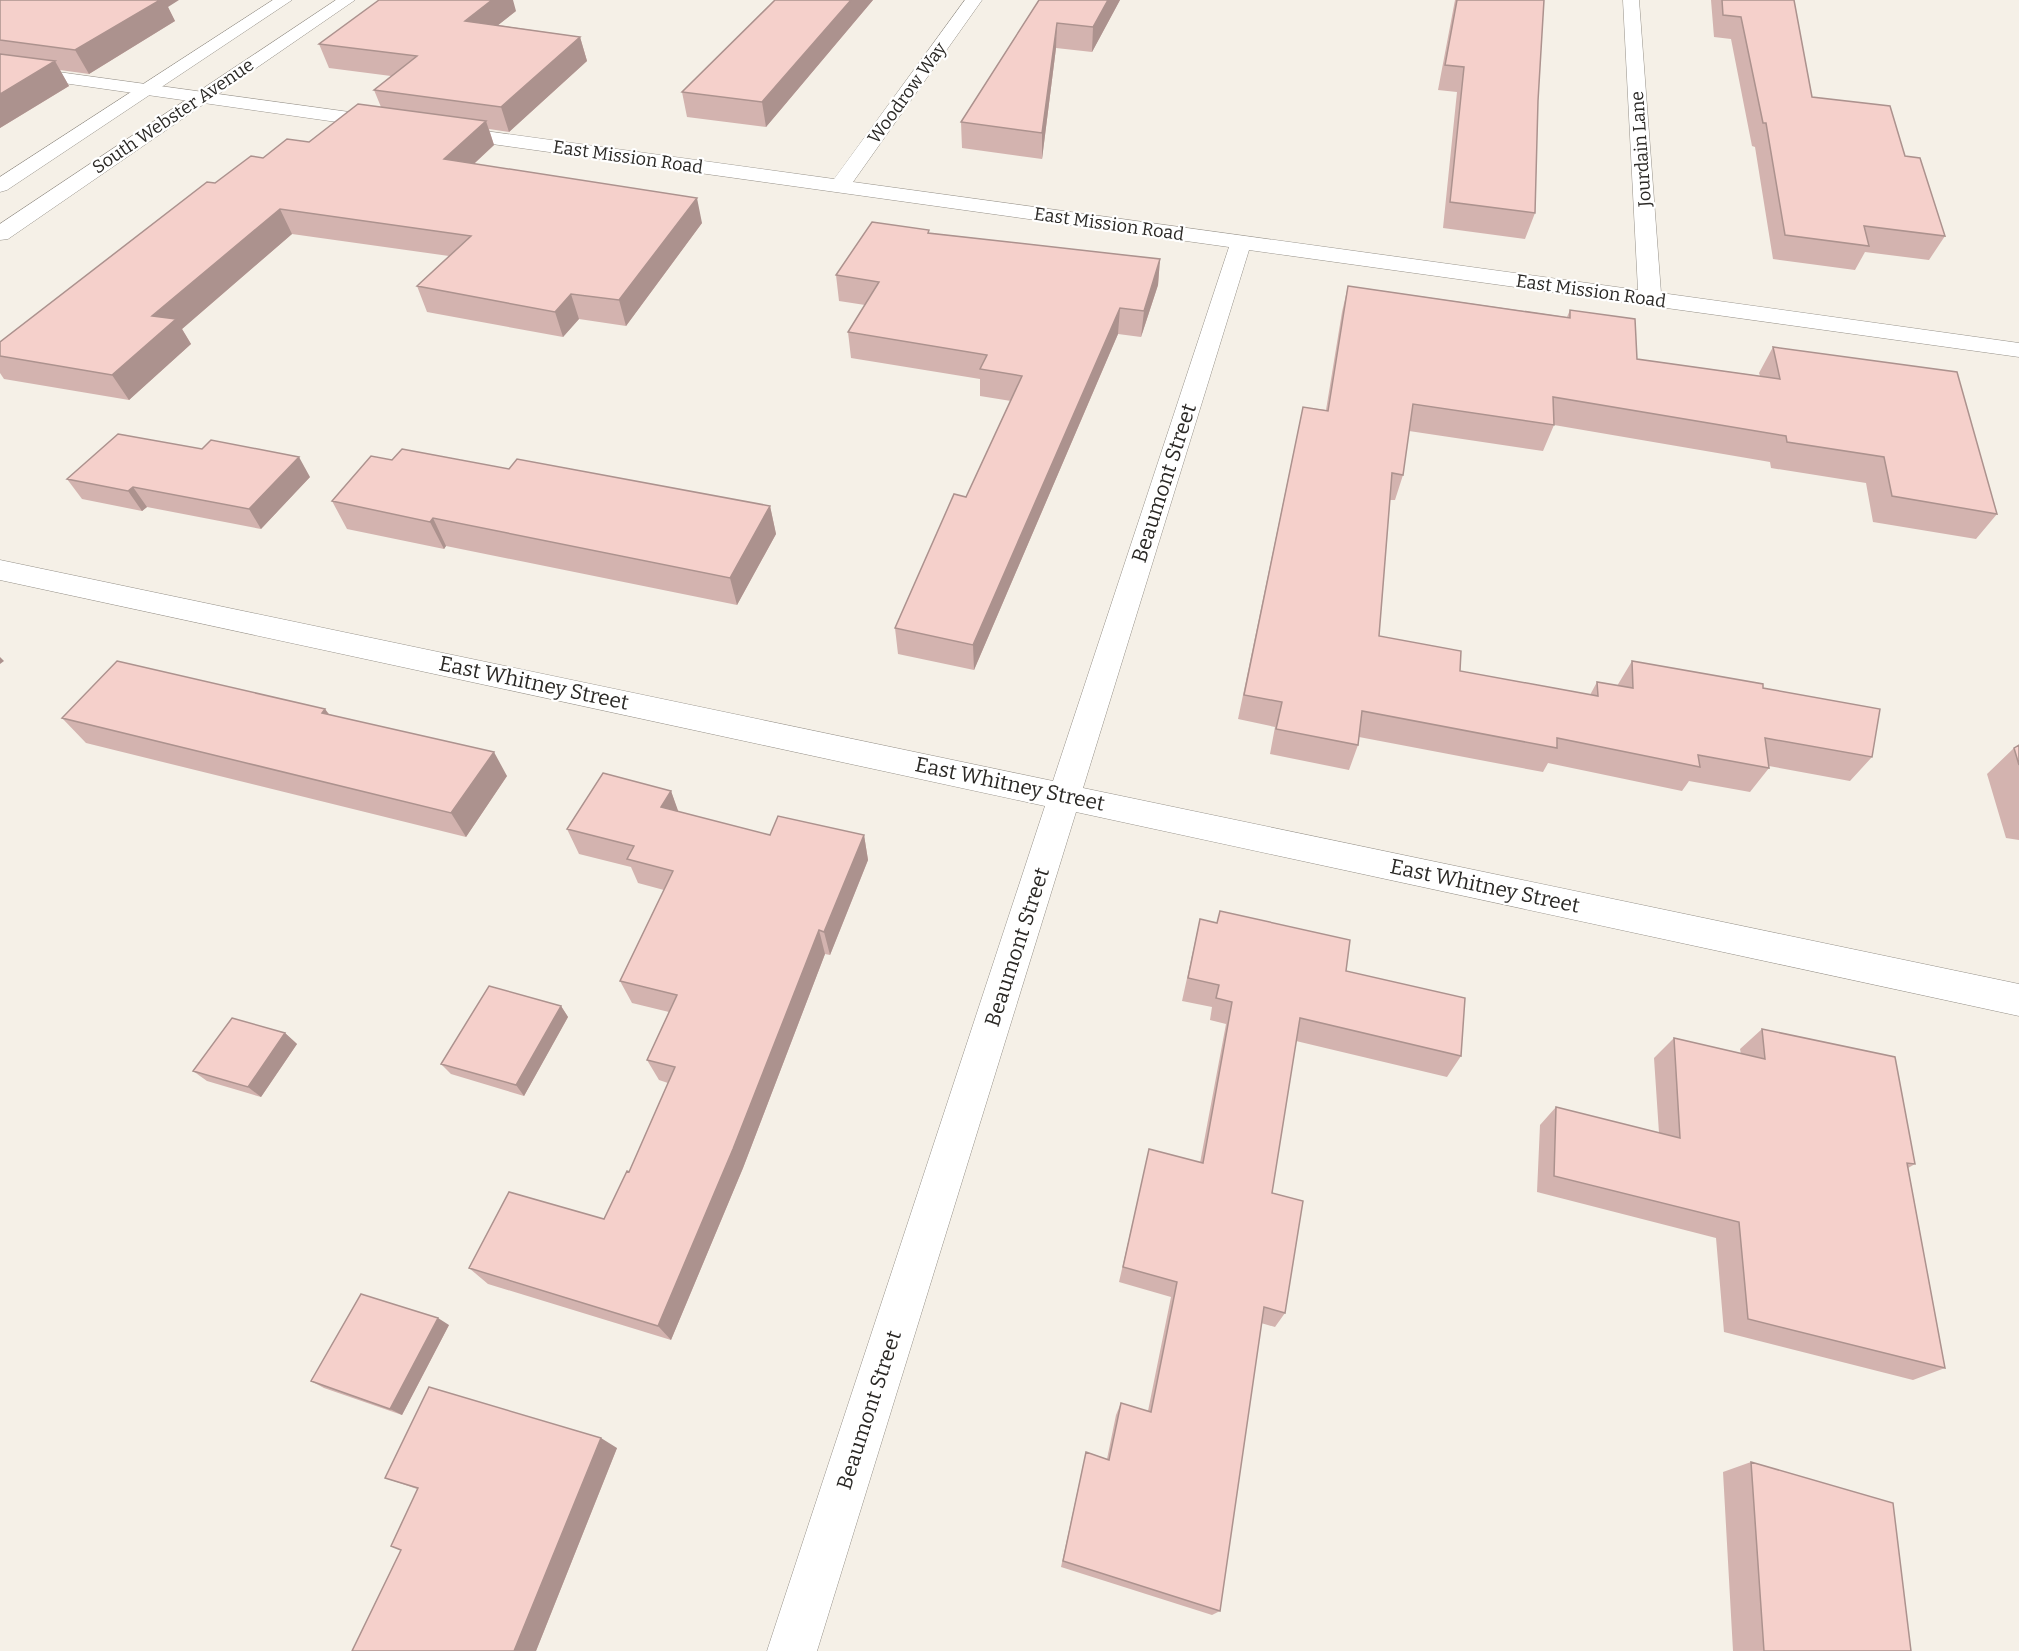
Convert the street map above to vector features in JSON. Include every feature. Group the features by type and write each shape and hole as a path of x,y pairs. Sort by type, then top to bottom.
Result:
{"street":[{"name":"South Webster Avenue","path":"0,186 284,0"},
{"name":"South Webster Avenue","path":"0,234 347,0"},
{"name":"Woodrow Way","path":"840,186 974,0"},
{"name":"Jourdain Lane","path":"1631,0 1650,299"},
{"path":"0,69 404,126"},
{"name":"East Mission Road","path":"428,129 2019,350"},
{"name":"Beaumont Street","path":"792,1651 1241,242"},
{"name":"East Whitney Street","path":"0,570 2019,1000"}],"building":[{"path":"0,0 160,0 75,50 0,40"},
{"path":"379,0 492,0 465,21 580,37 501,107 374,90 417,56 319,44"},
{"path":"775,0 851,0 762,102 682,92"},
{"path":"1039,0 1108,0 1093,27 1057,23 1042,133 961,122"},
{"path":"1457,0 1544,0 1535,213 1450,202 1464,67 1445,65"},
{"path":"1722,0 1794,0 1812,97 1890,106 1905,156 1920,158 1945,236 1864,226 1869,246 1785,235 1766,123 1763,123 1741,17 1723,15"},
{"path":"0,54 55,61 0,94"},
{"path":"358,104 486,121 444,159 697,198 619,300 571,294 555,312 417,286 471,236 280,209 152,316 176,319 112,375 0,356 0,342 207,182 215,183 251,156 263,158 287,139 309,142"},
{"path":"872,222 929,230 928,233 1160,259 1144,311 1120,308 973,645 895,628 954,494 966,497 1022,376 980,369 987,355 848,332 879,282 836,275"},
{"path":"1348,286 1570,318 1570,310 1635,319 1637,359 1780,379 1773,347 1957,372 1997,514 1892,496 1884,457 1787,442 1786,436 1553,397 1554,425 1413,404 1403,475 1392,473 1379,636 1461,651 1460,671 1598,696 1597,682 1633,688 1632,661 1763,684 1763,688 1880,709 1872,757 1765,738 1769,768 1698,755 1700,767 1557,738 1557,748 1362,711 1358,745 1276,729 1282,702 1244,695 1303,407 1328,411"},
{"path":"118,434 202,449 211,440 299,457 249,509 133,487 128,491 67,479"},
{"path":"402,449 509,469 517,459 770,506 730,578 433,518 430,522 332,501 371,456 392,460"},
{"path":"117,661 325,709 322,713 494,752 451,813 62,718"},
{"path":"2019,745 2019,765 2014,748"},
{"path":"603,773 671,791 661,807 770,835 778,816 864,835 824,932 819,930 733,1149 658,1326 469,1268 509,1192 604,1219 627,1171 629,1172 675,1067 647,1060 677,995 620,981 673,871 627,859 634,846 567,829"},
{"path":"1220,911 1350,940 1346,971 1465,998 1461,1056 1300,1018 1272,1193 1303,1201 1285,1313 1264,1307 1220,1611 1063,1561 1086,1452 1109,1460 1121,1403 1151,1412 1177,1282 1123,1267 1149,1149 1203,1163 1232,1002 1216,998 1219,985 1188,978 1200,919 1217,923"},
{"path":"489,986 561,1006 516,1085 441,1064"},
{"path":"232,1018 285,1033 248,1087 193,1071"},
{"path":"1762,1029 1895,1057 1915,1164 1907,1163 1945,1368 1748,1319 1739,1222 1554,1176 1556,1107 1680,1138 1674,1038 1765,1059"},
{"path":"361,1294 438,1318 390,1409 311,1381"},
{"path":"429,1387 601,1438 514,1651 352,1651 401,1550 391,1546 418,1488 385,1478"},
{"path":"1751,1462 1893,1503 1911,1651 1764,1651"}]}
